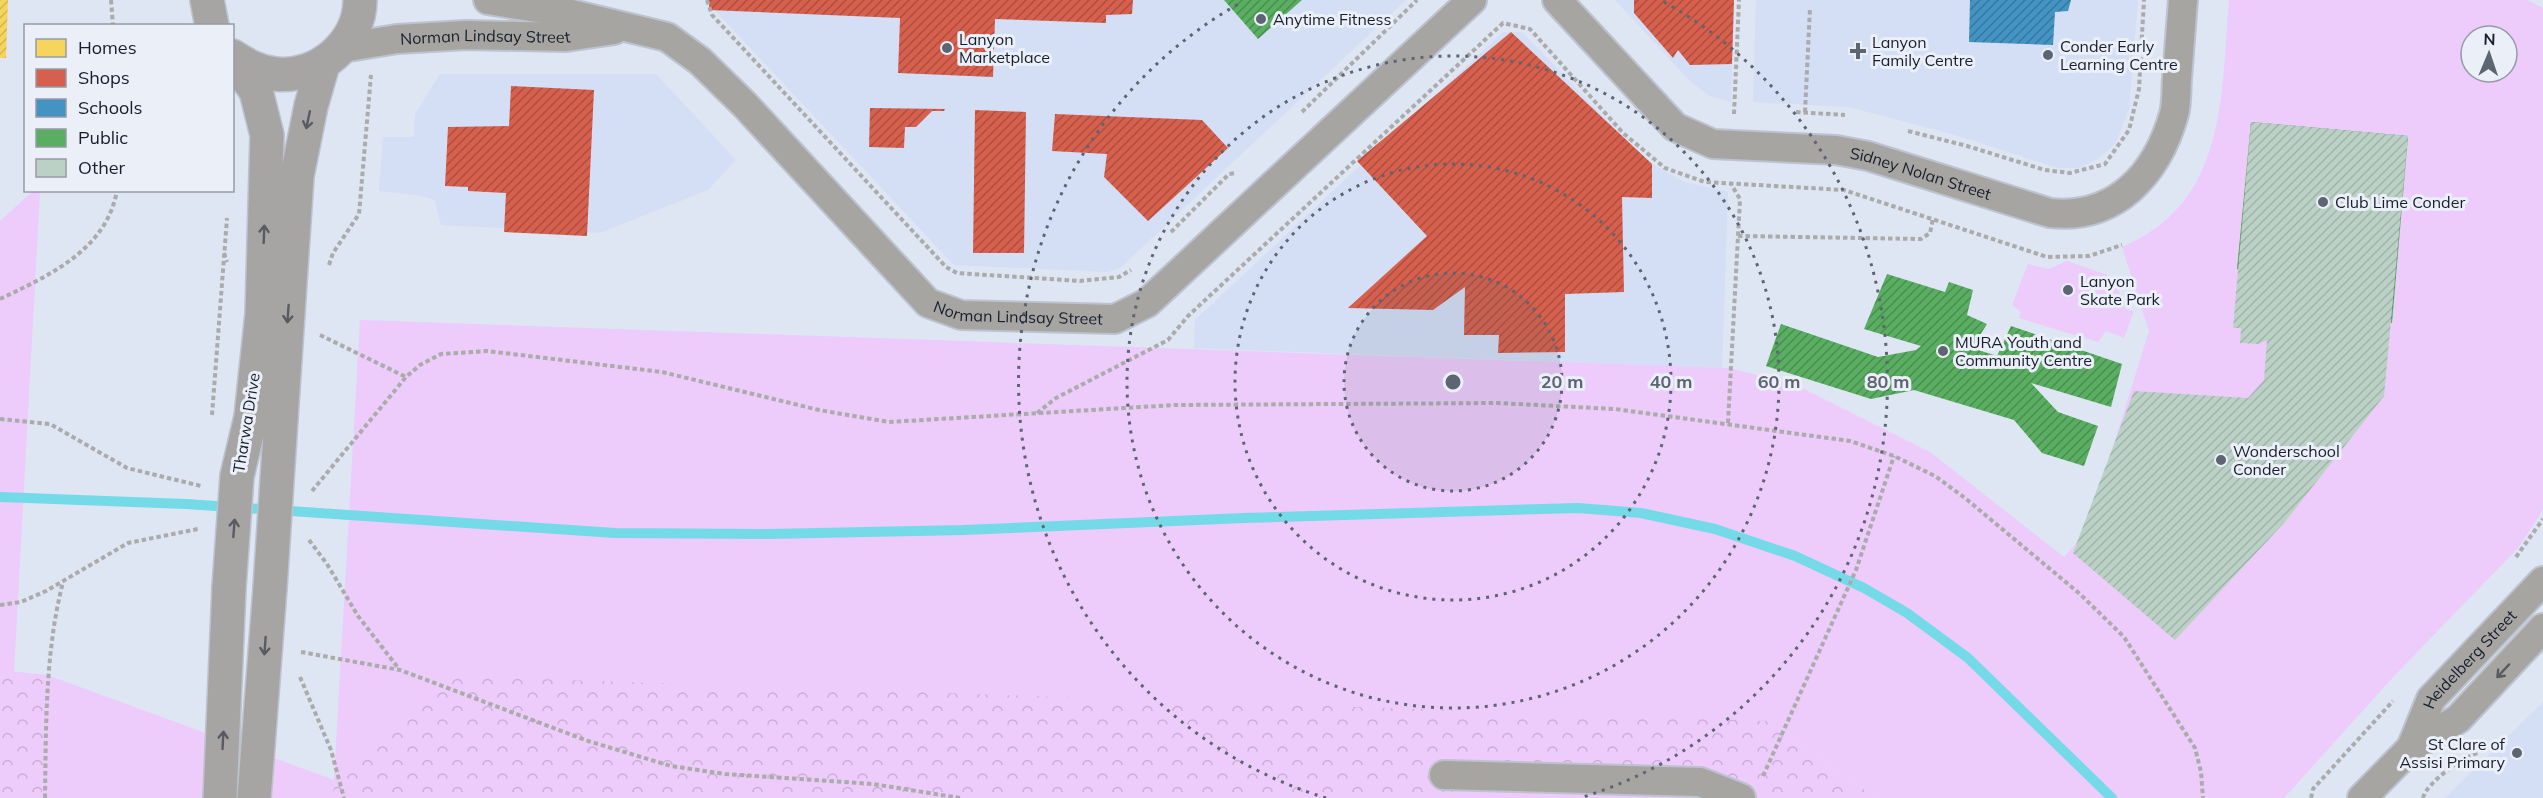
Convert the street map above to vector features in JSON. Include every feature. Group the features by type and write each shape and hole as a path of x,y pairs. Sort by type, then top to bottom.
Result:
{"main road":[{"path":"207,0 212,24"},
{"name":"Tharwa Drive","path":"220,798 237,477 266,418 297,176 311,106 332,56 355,27 360,0"},
{"path":"234,58 252,69 276,74 301,73 332,56"},
{"name":"Tharwa Drive","path":"234,60 256,91 267,135 262,314 270,588 254,798"}],"street":[{"name":"Norman Lindsay Street","path":"488,0 567,13 667,37 700,61 928,303 961,315 1115,319 1148,303 1472,0"},
{"name":"Sidney Nolan Street","path":"1557,0 1675,127 1713,144 1733,147 1836,150 1868,156 2050,213 2068,215 2104,207 2136,186 2160,154 2174,112 2183,0"},
{"name":"Norman Lindsay Street","path":"332,56 397,39 489,35 566,37 628,28"},
{"name":"Heidelberg Street","path":"2410,748 2432,699 2543,581"},
{"name":"Heidelberg Street","path":"2362,798 2410,748 2458,719 2543,628"},
{"path":"1444,775 1700,782 1749,793"}],"path":[{"path":"111,0 113,24"},
{"path":"707,0 712,15 946,267 957,273 1080,281 1119,277 1136,266"},
{"path":"1300,115 1305,106 1417,0"},
{"path":"1728,423 1740,199 1731,184 1739,0"},
{"path":"1902,129 2045,170 2070,173 2105,164 2129,130 2139,89 2144,0"},
{"path":"1805,112 1810,8"},
{"path":"1036,413 1056,398 1168,340 1188,316 1503,23 1530,30 1623,133 1665,168 1705,182 1844,190 2047,257 2089,256 2122,245"},
{"path":"325,274 333,253 358,214 371,71 380,71"},
{"path":"1725,111 1746,113"},
{"path":"1793,112 1848,116"},
{"path":"1170,233 1229,174 1239,172"},
{"path":"0,299 58,271 81,252 103,225 116,192"},
{"path":"212,415 227,211"},
{"path":"1738,236 1921,239 1930,233 1933,219"},
{"path":"315,332 406,377"},
{"path":"307,494 316,489 406,377 420,364 441,354 487,351 662,372 819,410 889,422 1176,405 1497,403 1615,409 1850,441 1894,456 1935,476 1965,498 2080,594 2124,637 2195,748 2201,772 2203,798"},
{"path":"0,419 50,424 127,468 203,487"},
{"path":"1749,793 1794,712 1856,570 1894,456"},
{"path":"0,605 21,602 63,582 128,543 204,528"},
{"path":"327,564 358,616 400,670"},
{"path":"45,798 53,618 63,582"},
{"path":"300,651 400,670 588,741 671,766 725,774 873,784 960,798"},
{"path":"297,669 332,750 344,798"},
{"path":"2310,798 2313,789 2400,693"}],"shaded area":[{"path":"705,0 1406,0 1120,268 1108,272 954,265"},
{"path":"1615,0 1734,0 1731,102 1710,96 1691,82"},
{"path":"1756,0 2138,0 2129,109 2115,144 2098,159 2078,168 2057,168 1959,136 1849,107 1753,102"},
{"path":"1503,32 1522,32 1644,159 1684,182 1728,192 1722,368 1194,348 1195,320"},
{"path":"440,74 656,74 736,160 708,190 600,233 441,225 435,201 423,196 379,191 383,137 414,137 415,114"},
{"name":"St Clare of Assisi Primary","path":"2543,702 2543,798 2445,798 2537,708"}],"green space":[{"path":"2229,0 2527,0 2543,8 2543,510 2518,548 2395,675 2284,798 1876,798 1766,721 334,781 333,798 42,798 47,675 334,780 360,320 1728,368 1794,384 1930,452 2064,557 2087,531 2149,331 2122,247 2156,228 2182,203 2200,175 2212,143 2224,73"},
{"path":"32,192 40,192 14,672 0,670 0,221"},
{"name":"Lanyon Skate Park","path":"2067,261 2110,276 2127,305 2125,309 2134,311 2124,338 2106,331 2098,342 2019,318 2021,312 2012,305 2028,264 2049,269"},
{"path":"0,670 47,675 42,798 0,798"},
{"path":"448,676 1766,721 1876,798 333,798 334,781"}],"building: Homes":[{"path":"0,0 8,0 6,58 0,58"}],"building: Shops":[{"name":"Lanyon Marketplace","path":"709,0 1133,0 1132,14 1106,15 1106,23 995,19 993,77 898,73 900,18 709,10"},
{"path":"1634,0 1734,0 1732,64 1690,65 1678,50 1673,58 1634,13"},
{"path":"1511,32 1652,164 1652,198 1622,197 1624,292 1565,294 1565,352 1498,353 1499,335 1464,335 1465,287 1433,310 1348,308 1427,236 1357,161"},
{"path":"511,86 594,90 587,236 504,232 506,193 468,191 468,187 445,186 448,127 509,126"},
{"path":"870,108 945,109 944,111 932,111 916,127 905,127 904,148 869,147"},
{"path":"975,110 1026,112 1024,253 973,253"},
{"path":"1055,114 1202,120 1228,148 1148,221 1104,177 1107,154 1052,151"}],"building: Schools":[{"path":"1970,0 2071,0 2068,11 2055,12 2053,45 1969,42"}],"building: Public":[{"name":"Anytime Fitness","path":"1224,0 1302,0 1258,39"},
{"name":"Club Lime Conder","path":"2251,122 2408,136 2392,323 2238,309 2241,271 2237,269"},
{"path":"1887,274 1945,292 1949,282 1973,290 1967,315 1987,324 1972,348 1997,356 2011,326 2122,364 2111,407 2031,383 2058,412 2098,426 2084,466 2042,453 2014,420 1914,390 1871,399 1766,366 1781,324 1878,357 1916,350 1921,346 1864,329"}],"building: Other":[{"name":"Wonderschool Conder","path":"2251,122 2408,136 2384,396 2284,523 2175,640 2073,553 2134,391 2248,398 2264,380 2267,340 2258,344 2240,343 2241,328 2233,328"}],"waterway":[{"path":"0,497 186,504 615,533 768,534 964,530 1244,518 1578,508 1641,513 1715,529 1795,556 1864,588 1907,613 1968,658 2112,798"}],"place":[{"name":"Anytime Fitness","path":"1261,19"},
{"name":"Lanyon Marketplace","path":"947,48"},
{"name":"Lanyon Family Centre","path":"1858,51"},
{"name":"Conder Early Learning Centre","path":"2048,55"},
{"name":"Club Lime Conder","path":"2323,202"},
{"name":"Lanyon Skate Park","path":"2068,290"},
{"name":"MURA Youth and Community Centre","path":"1943,351"},
{"name":"Wonderschool Conder","path":"2221,460"},
{"name":"St Clare of Assisi Primary","path":"2517,753"}]}
